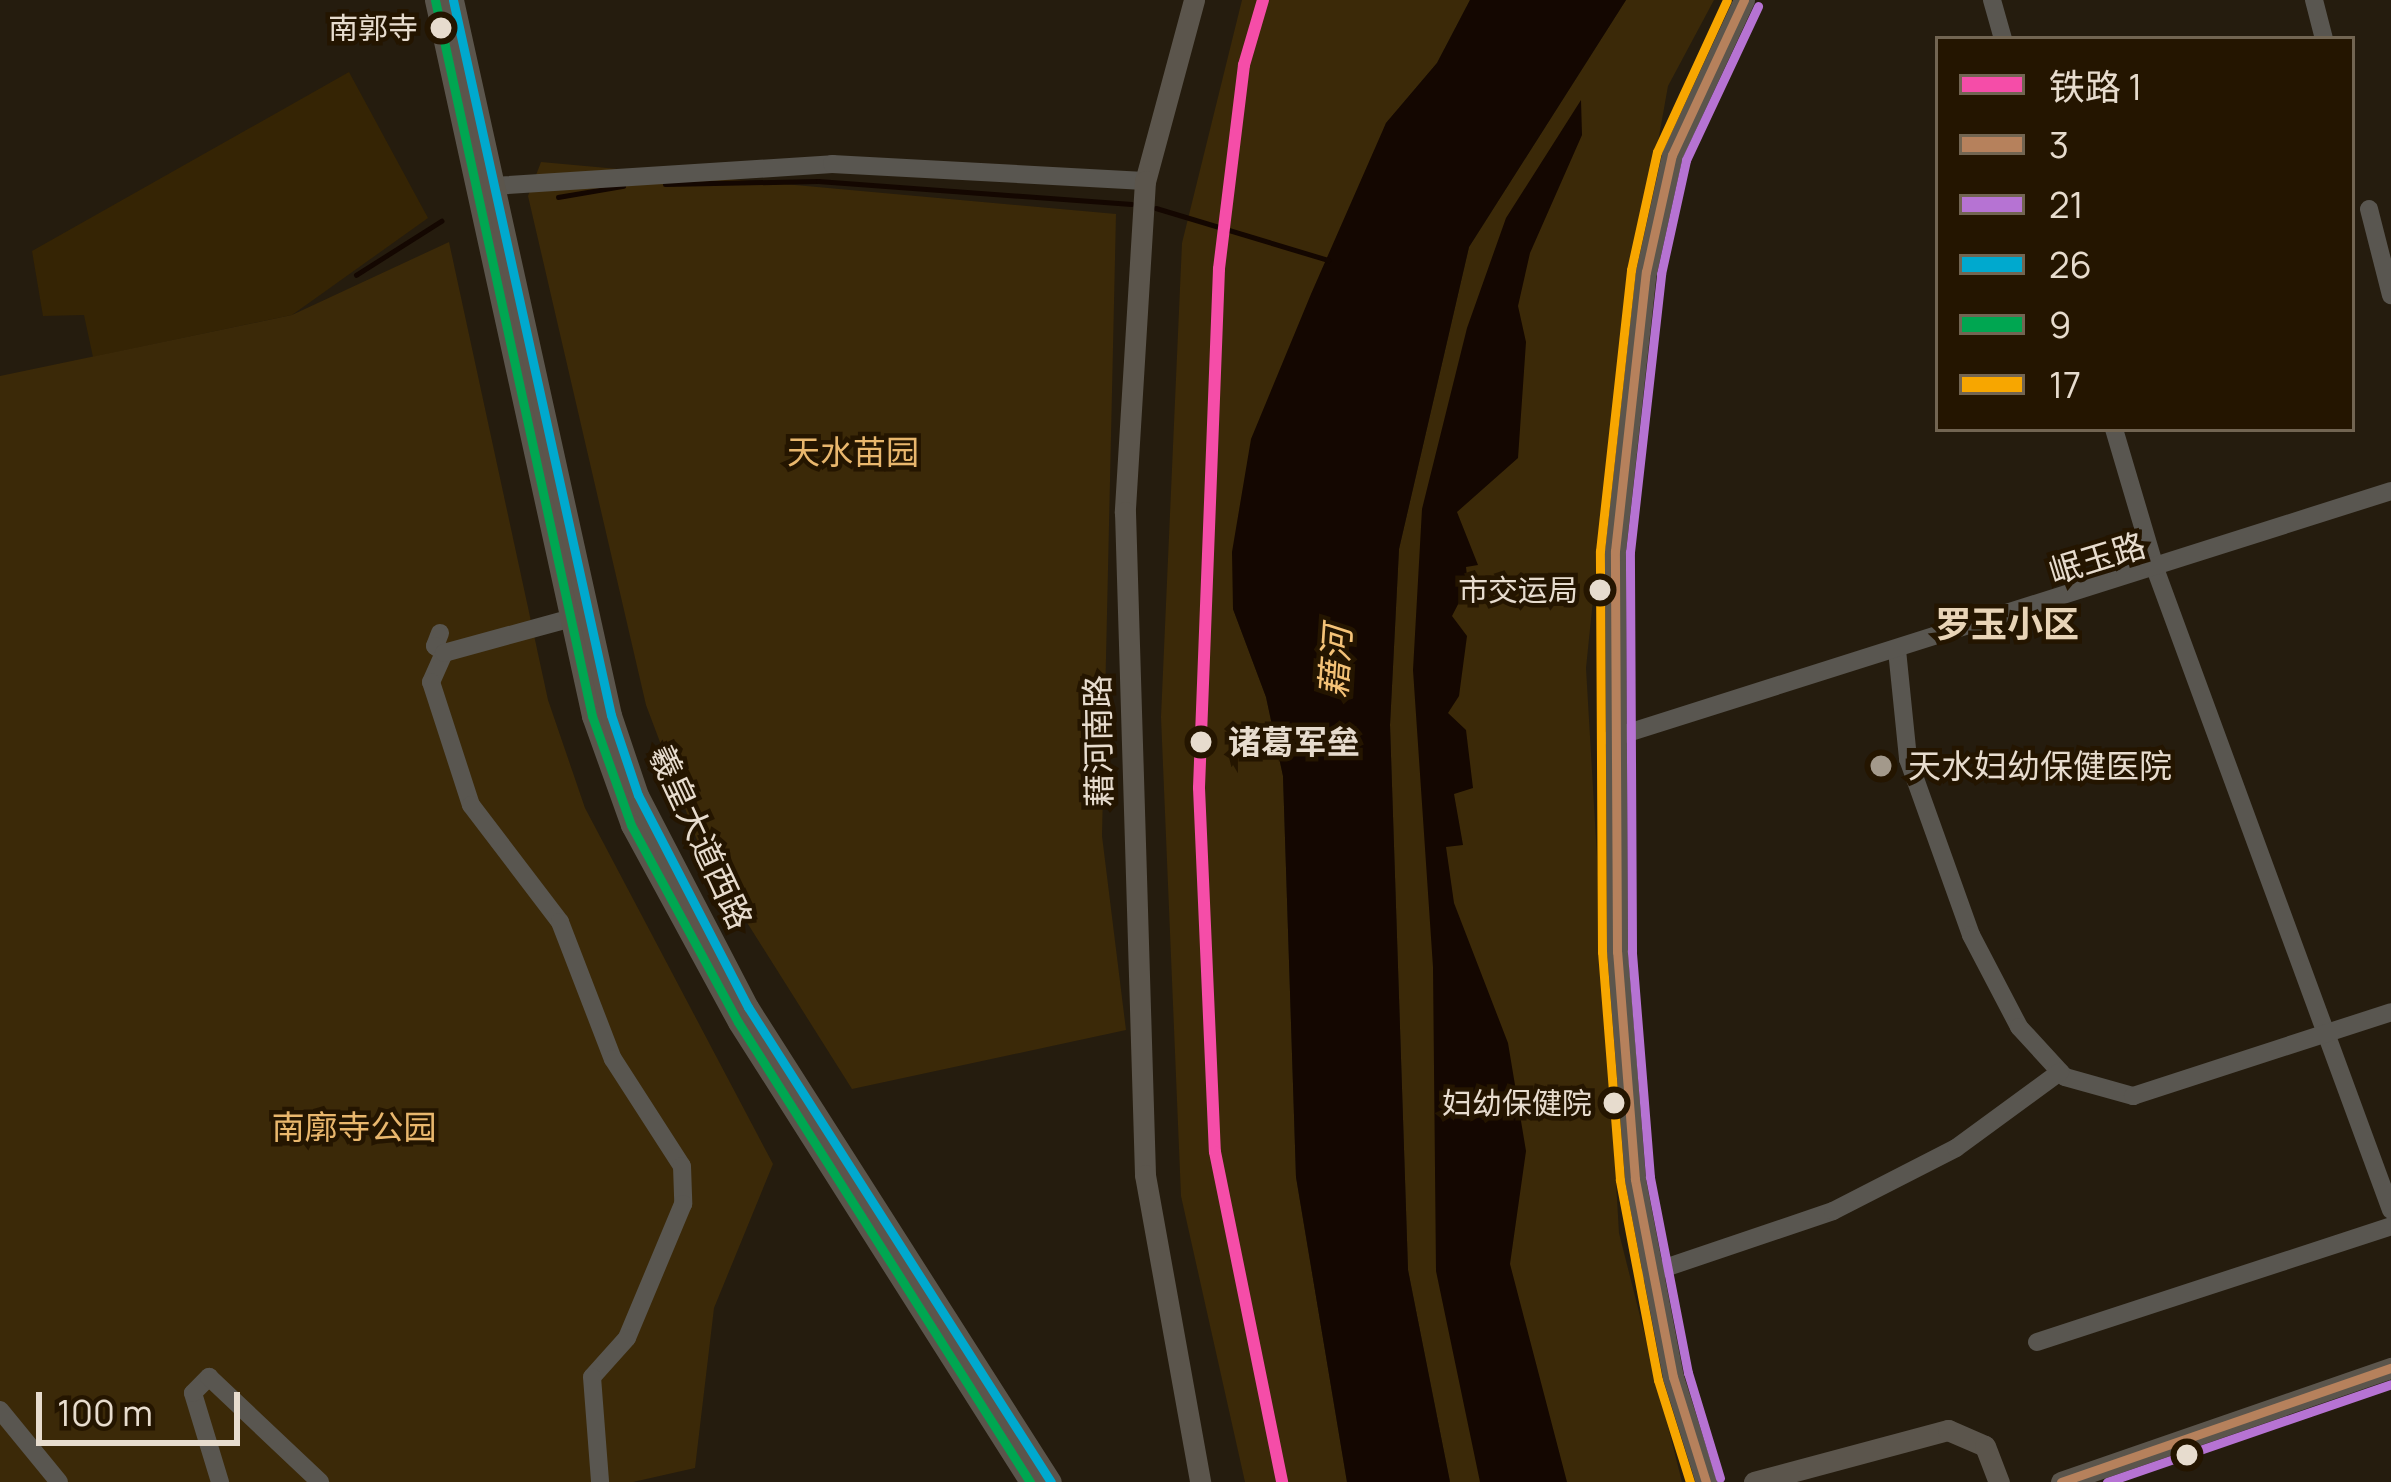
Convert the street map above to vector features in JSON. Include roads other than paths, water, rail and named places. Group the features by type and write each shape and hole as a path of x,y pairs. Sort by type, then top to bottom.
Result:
{"main road":[{"name":"羲皇大道西路","path":"435,0 570,618 606,761 658,884 1030,1482"},
{"name":"羲皇大道西路","path":"453,0 494,186 570,618 670,862 748,1007 1051,1482"},
{"name":"藉河南路","path":"1194,0 1145,181 1125,512 1145,1175 1200,1482"},
{"path":"1706,1482 1650,1274 1617,952 1612,738 1615,551 1646,272 1672,155 1744,0"},
{"path":"2061,1482 2391,1368"},
{"path":"1754,1482 1948,1430 1984,1446 1999,1482"}],"street":[{"path":"1992,0 2002,36"},
{"path":"2314,0 2323,36"},
{"path":"494,186 832,164 1145,181"},
{"path":"2369,209 2391,295"},
{"path":"2115,432 2156,572 2391,1210"},
{"name":"岷玉路","path":"1612,738 2156,572 2391,491"},
{"path":"570,618 444,653 430,682 471,805 560,922 613,1058 682,1166 682,1204 627,1338 592,1377 600,1482"},
{"path":"440,633 435,646 444,653"},
{"path":"1897,650 1908,759 1970,935 2019,1027 2060,1072 2133,1096 2391,1012"},
{"path":"1650,1274 1832,1210 1955,1148 2060,1072"},
{"path":"2037,1342 2391,1226"},
{"path":"220,1482 193,1393 209,1377 320,1482"},
{"path":"0,1410 59,1482"}],"water":[{"name":"藉河","path":"1470,0 1626,0 1469,247 1399,549 1390,725 1408,1270 1450,1482 1347,1482 1296,1177 1283,776 1266,697 1233,609 1232,552 1251,439 1311,294 1386,123 1437,63"},
{"path":"1581,100 1582,135 1530,253 1518,306 1526,342 1518,458 1457,512 1478,565 1466,567 1468,585 1452,616 1467,636 1459,696 1448,713 1466,730 1473,788 1454,794 1463,845 1446,847 1454,903 1508,1043 1526,1151 1510,1264 1567,1482 1480,1482 1436,1271 1433,967 1413,670 1422,509 1467,328 1506,218"}],"waterway":[{"path":"665,184 818,181 1131,204"},
{"path":"558,197 623,186"},
{"path":"1156,208 1328,260"},
{"path":"356,275 441,221"}],"rail line":[{"name":"1","path":"1263,0 1244,65 1219,269 1199,788 1215,1152 1282,1482"}],"place":[{"name":"南郭寺","path":"441,28"},
{"name":"市交运局","path":"1600,590"},
{"name":"诸葛军垒","path":"1201,742"},
{"name":"天水妇幼保健医院","path":"1881,766"},
{"name":"妇幼保健院","path":"1614,1103"}],"district":[{"name":"罗玉小区","path":"2007,624"}],"park label":[{"name":"天水苗园","path":"853,452"},
{"name":"南廓寺公园","path":"354,1127"}]}
